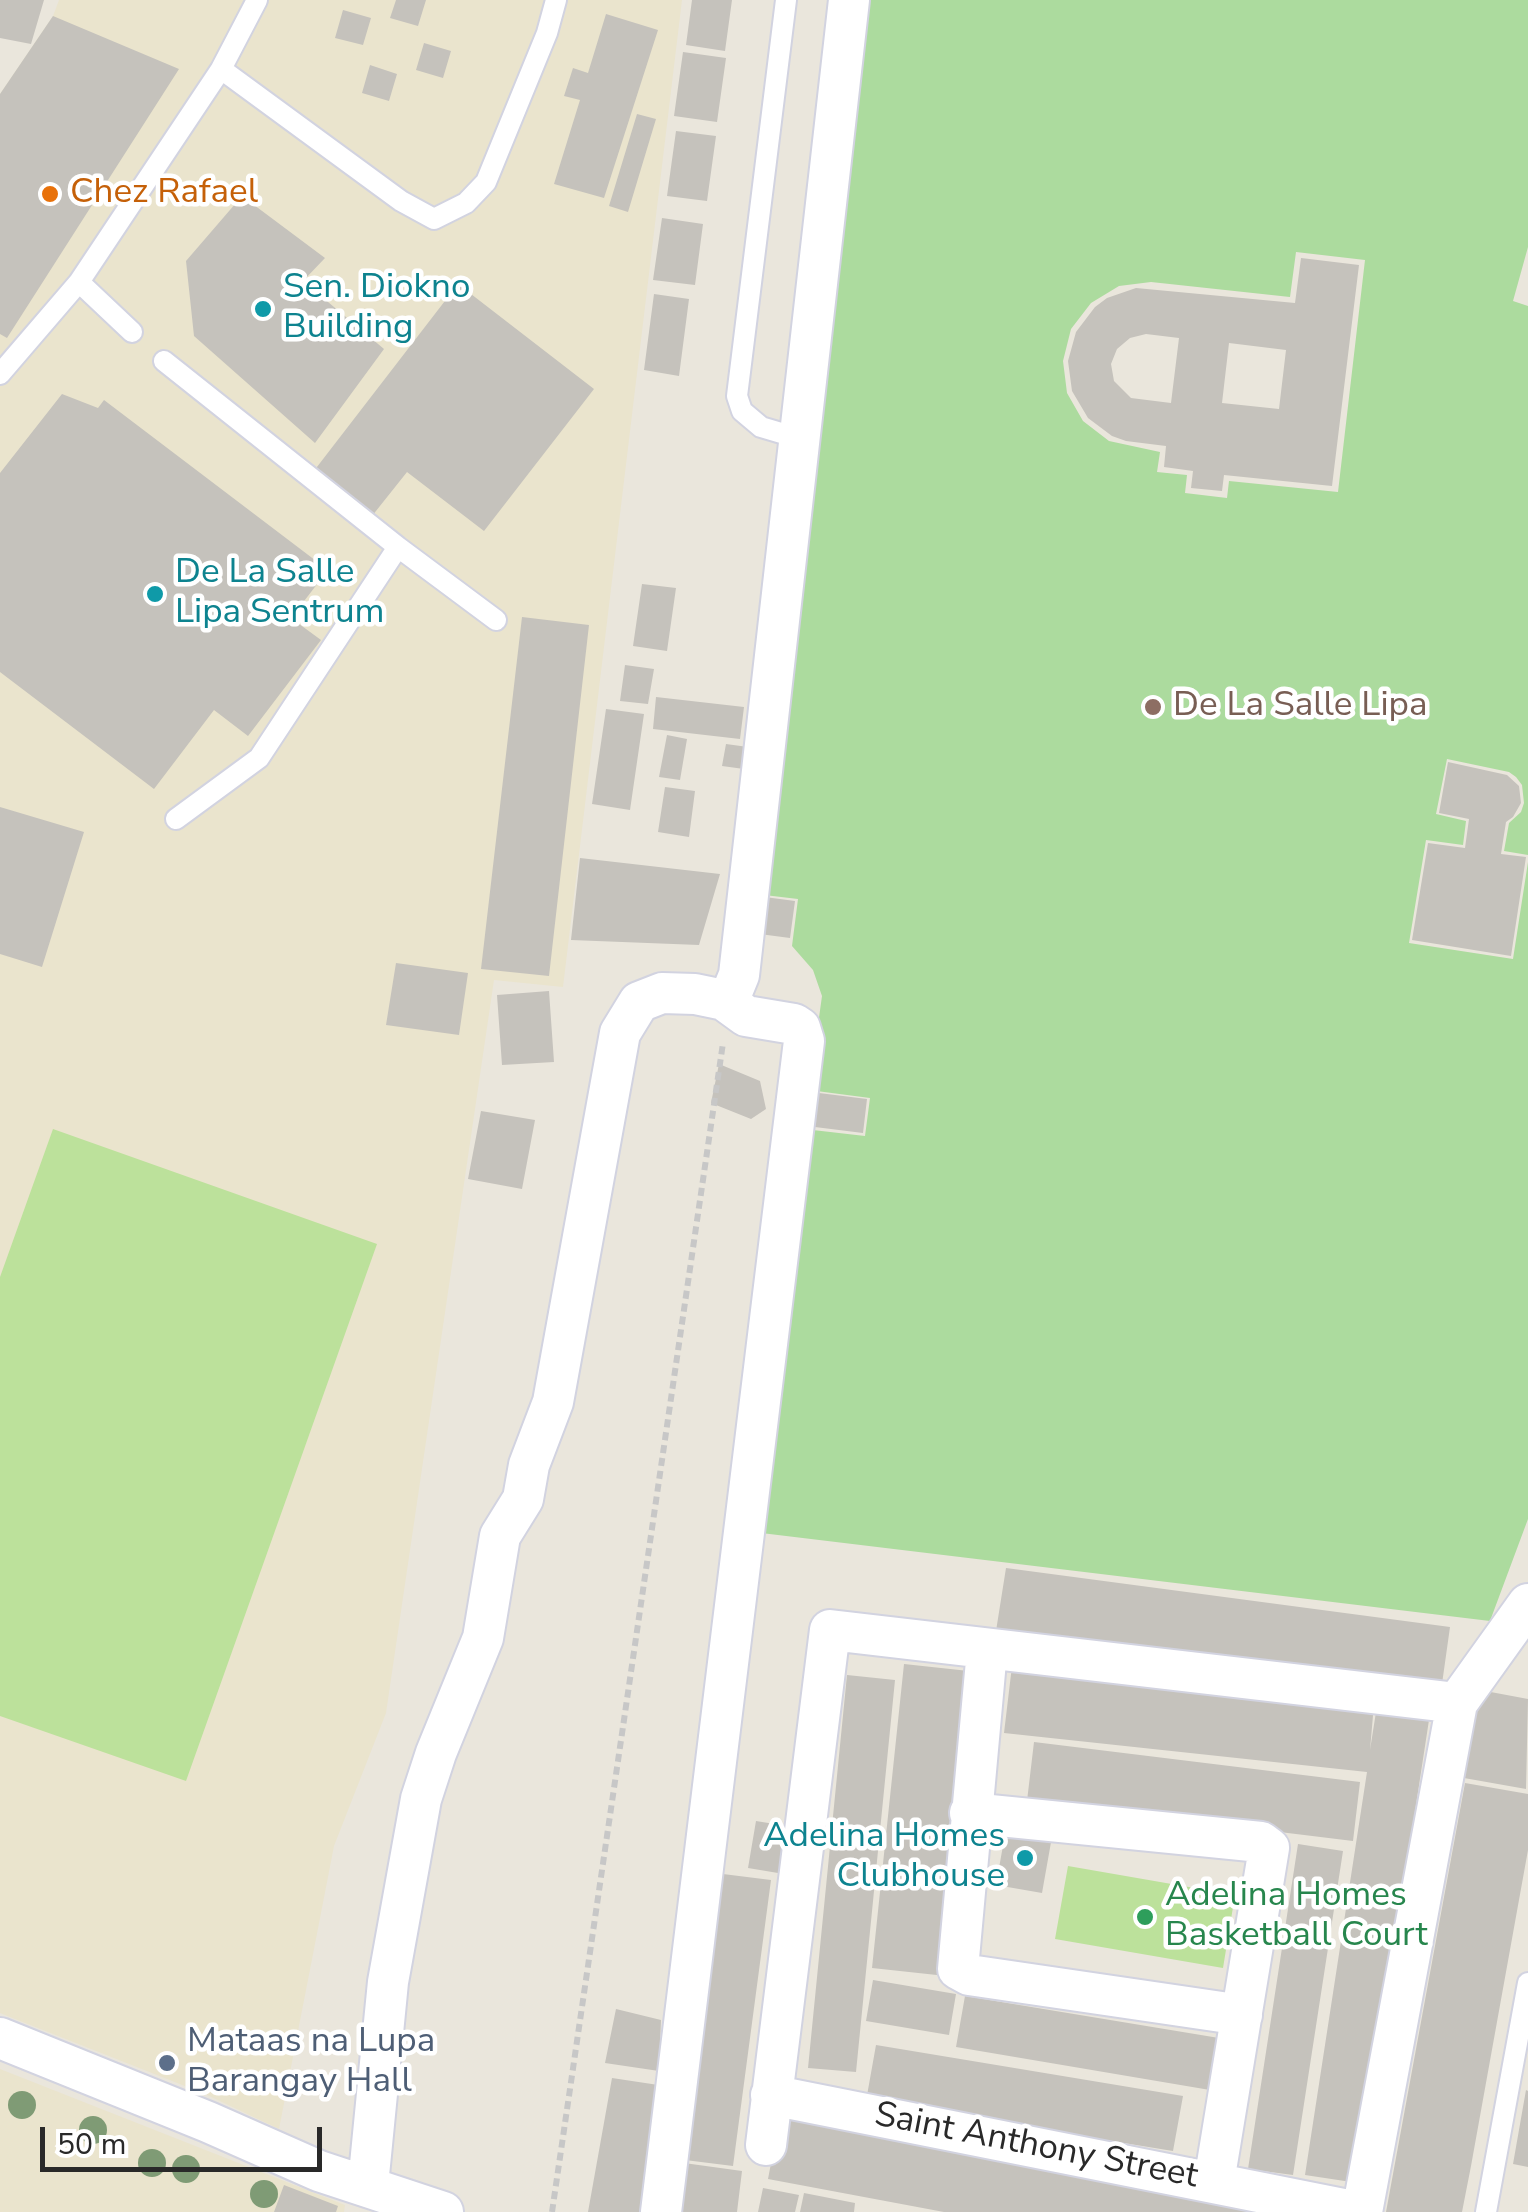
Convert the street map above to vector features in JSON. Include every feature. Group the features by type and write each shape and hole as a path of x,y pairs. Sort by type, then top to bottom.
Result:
{"street":[{"path":"728,1002 738,976 849,0"},
{"path":"368,2186 388,1982 421,1799 484,1638 500,1536 527,1491 529,1465 552,1402 620,1034 639,1002 650,996 675,993 728,1002 746,1016 794,1024 800,1028 804,1041 661,2212"},
{"path":"1361,2212 1457,1703 1528,1604"},
{"path":"766,2146 830,1630 1457,1703"},
{"path":"987,1650 956,1966 961,1972 1242,2015"},
{"path":"970,1813 1267,1845 1269,1852 1214,2182"},
{"path":"0,2038 191,2114 318,2171 444,2212"},
{"name":"Saint Anthony Street","path":"771,2095 1361,2212"}],"lane":[{"path":"0,374 79,282 221,69 257,0"},
{"path":"221,69 401,201 434,219 466,202 486,182 547,33 556,0"},
{"path":"786,0 737,396 742,411 761,427 798,438"},
{"path":"79,282 132,332"},
{"path":"164,361 496,620"},
{"path":"176,818 260,758 398,547"},
{"path":"1486,2212 1528,1983"}],"path":[{"path":"552,2212 728,1002"}],"shaded area":[{"path":"59,0 682,0 563,987 494,980 386,1713 334,1846 279,2129 205,2094 0,2013 0,94 53,16"},
{"path":"0,2069 345,2205 344,2212 0,2212"}],"green space":[{"name":"De La Salle Lipa","path":"862,0 1528,0 1528,247 1513,301 1528,306 1528,855 1504,851 1509,823 1524,803 1522,785 1516,777 1509,772 1447,759 1436,814 1466,821 1463,845 1426,840 1409,943 1513,959 1528,862 1528,1519 1490,1621 753,1532 804,1129 865,1136 870,1098 809,1090 822,996 813,970 792,946 798,899 756,894","holes":["1296,252 1365,260 1338,492 1229,481 1227,498 1185,493 1187,475 1157,472 1160,452 1109,441 1083,421 1067,393 1063,361 1071,329 1091,303 1119,286 1151,282 1290,297"]},
{"path":"53,1129 377,1244 186,1781 0,1716 0,1277"},
{"name":"Adelina Homes Basketball Court","path":"1068,1866 1235,1895 1223,1968 1055,1939"}],"building":[{"path":"0,0 44,0 31,44 0,38"},
{"path":"396,0 426,0 418,26 390,18"},
{"path":"692,0 732,0 725,51 686,45"},
{"path":"343,10 371,18 363,45 335,38"},
{"path":"606,14 658,30 604,198 554,184 580,100 564,96 573,68 588,73"},
{"name":"Chez Rafael","path":"53,16 179,69 7,338 0,334 0,94"},
{"path":"424,43 451,51 443,78 416,70"},
{"path":"683,52 726,58 717,122 674,116"},
{"path":"370,65 397,74 389,101 362,93"},
{"path":"637,114 656,119 628,212 609,206"},
{"path":"676,131 716,136 707,201 667,196"},
{"name":"Sen. Diokno Building","path":"242,196 325,258 303,281 384,349 315,443 194,336 186,261"},
{"path":"662,218 703,224 695,285 653,280"},
{"path":"1301,258 1359,265 1332,486 1224,475 1222,491 1191,488 1193,471 1164,467 1166,446 1112,436 1088,418 1072,391 1068,361 1076,332 1107,298 1136,288 1295,303","holes":["1146,334 1179,338 1171,403 1131,398 1114,381 1111,364 1117,349 1130,338","1229,343 1286,350 1279,409 1222,403"]},
{"path":"458,284 594,389 484,531 407,472 368,521 310,476"},
{"path":"654,294 689,299 679,376 644,370"},
{"name":"De La Salle Lipa Sentrum","path":"62,394 98,408 104,400 328,570 291,618 321,640 248,736 214,710 154,789 0,672 0,473"},
{"path":"642,584 676,588 667,651 633,646"},
{"path":"522,617 589,625 549,976 481,969"},
{"path":"625,665 654,669 648,704 620,701"},
{"path":"656,697 744,707 740,739 653,729"},
{"path":"606,709 644,714 630,810 592,804"},
{"path":"667,735 687,739 680,780 659,777"},
{"path":"726,744 748,747 744,769 722,766"},
{"path":"1448,762 1507,775 1519,786 1521,803 1506,822 1501,854 1526,857 1511,956 1412,940 1428,843 1465,848 1469,819 1439,813"},
{"path":"665,787 695,791 689,837 658,832"},
{"path":"0,807 84,832 42,967 0,954"},
{"path":"580,858 720,874 699,945 571,940"},
{"path":"757,896 795,901 790,938 752,933"},
{"path":"396,963 468,973 459,1035 386,1025"},
{"path":"549,991 554,1062 502,1065 497,995"},
{"path":"719,1064 760,1081 766,1109 751,1119 711,1103"},
{"path":"811,1092 867,1099 863,1133 807,1126"},
{"path":"481,1111 535,1120 522,1189 468,1179"},
{"path":"1006,1568 1450,1627 1441,1691 996,1631"},
{"path":"904,1664 978,1672 946,1976 872,1968"},
{"path":"1012,1666 1374,1704 1370,1750 1376,1712 1429,1720 1358,2183 1305,2175 1367,1772 1004,1733"},
{"path":"847,1675 895,1680 856,2072 808,2068"},
{"path":"1480,1690 1528,1699 1526,1789 1464,1778"},
{"path":"1034,1742 1360,1782 1353,1841 1027,1801"},
{"path":"1465,1783 1528,1794 1528,1850 1471,2166 1462,2212 1386,2212"},
{"path":"756,1821 793,1827 784,1874 748,1868"},
{"name":"Adelina Homes Clubhouse","path":"1007,1823 1053,1831 1042,1893 996,1885"},
{"path":"1298,1844 1343,1851 1293,2175 1248,2169"},
{"path":"723,1874 771,1880 733,2166 685,2160"},
{"path":"873,1980 956,1994 949,2035 866,2021"},
{"path":"965,1996 1219,2038 1210,2090 956,2047"},
{"path":"616,2009 661,2020 659,2071 605,2063"},
{"path":"876,2045 1183,2096 1173,2151 866,2101"},
{"path":"612,2078 665,2086 643,2212 588,2212"},
{"path":"1528,2091 1528,2167 1513,2164"},
{"path":"780,2116 1272,2212 944,2212 768,2179"},
{"path":"684,2163 742,2171 737,2212 677,2212"},
{"path":"284,2185 338,2206 336,2212 274,2212"},
{"path":"763,2188 799,2195 795,2212 758,2212"},
{"path":"804,2193 855,2203 854,2212 800,2212"}],"place":[{"name":"Chez Rafael","path":"50,194"},
{"name":"Sen. Diokno Building","path":"263,309"},
{"name":"De La Salle Lipa Sentrum","path":"155,594"},
{"name":"De La Salle Lipa","path":"1153,707"},
{"name":"Adelina Homes Clubhouse","path":"1025,1858"},
{"name":"Adelina Homes Basketball Court","path":"1145,1917"},
{"name":"Mataas na Lupa Barangay Hall","path":"167,2063"}]}
